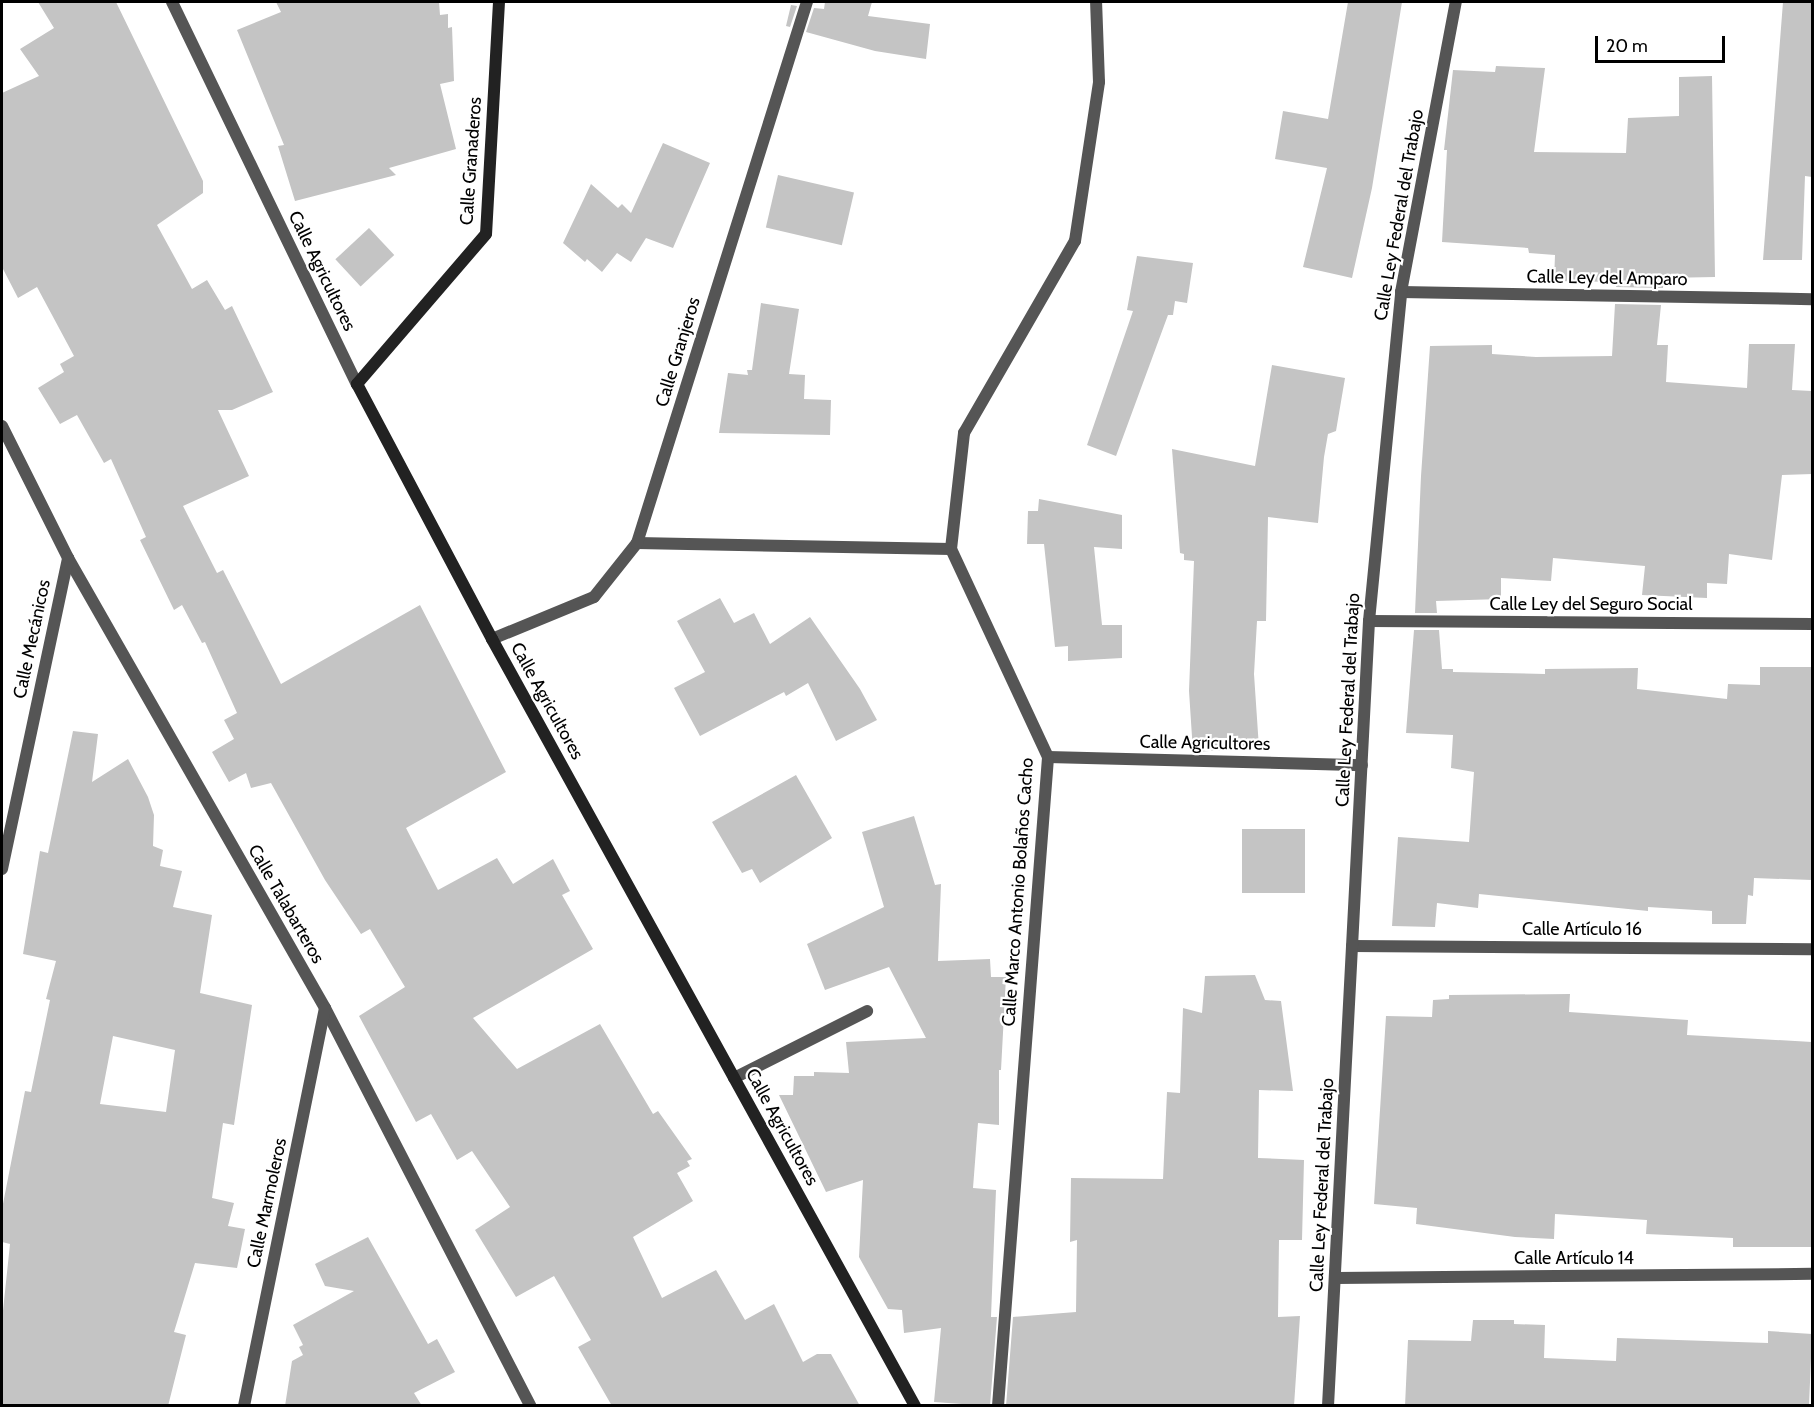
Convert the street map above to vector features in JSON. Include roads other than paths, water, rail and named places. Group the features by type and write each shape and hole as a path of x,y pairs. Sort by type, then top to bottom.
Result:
{"street":[{"name":"Calle Agricultores","path":"171,2 357,384 492,639 915,1406"},
{"name":"Calle Granaderos","path":"357,384 486,234 500,2"},
{"name":"Calle Granjeros","path":"492,639 594,597 637,543 807,2"},
{"path":"637,543 951,549 964,433 1075,241 1099,82 1096,2"},
{"name":"Calle Ley Federal del Trabajo","path":"1328,1406 1369,621 1401,292 1456,2"},
{"name":"Calle Ley del Amparo","path":"1401,292 1812,299"},
{"name":"Calle Talabarteros","path":"2,426 68,558 325,1008 530,1406"},
{"name":"Calle Marco Antonio Bolaños Cacho","path":"951,549 1048,757 998,1406"},
{"name":"Calle Mecánicos","path":"2,869 68,558"},
{"name":"Calle Ley del Seguro Social","path":"1369,621 1812,624"},
{"name":"Calle Agricultores","path":"1048,757 1362,765"},
{"name":"Calle Artículo 16","path":"1352,946 1812,949"},
{"name":"Calle Marmoleros","path":"244,1406 325,1008"},
{"path":"734,1078 867,1011"},
{"name":"Calle Artículo 14","path":"1336,1278 1812,1274"}]}
